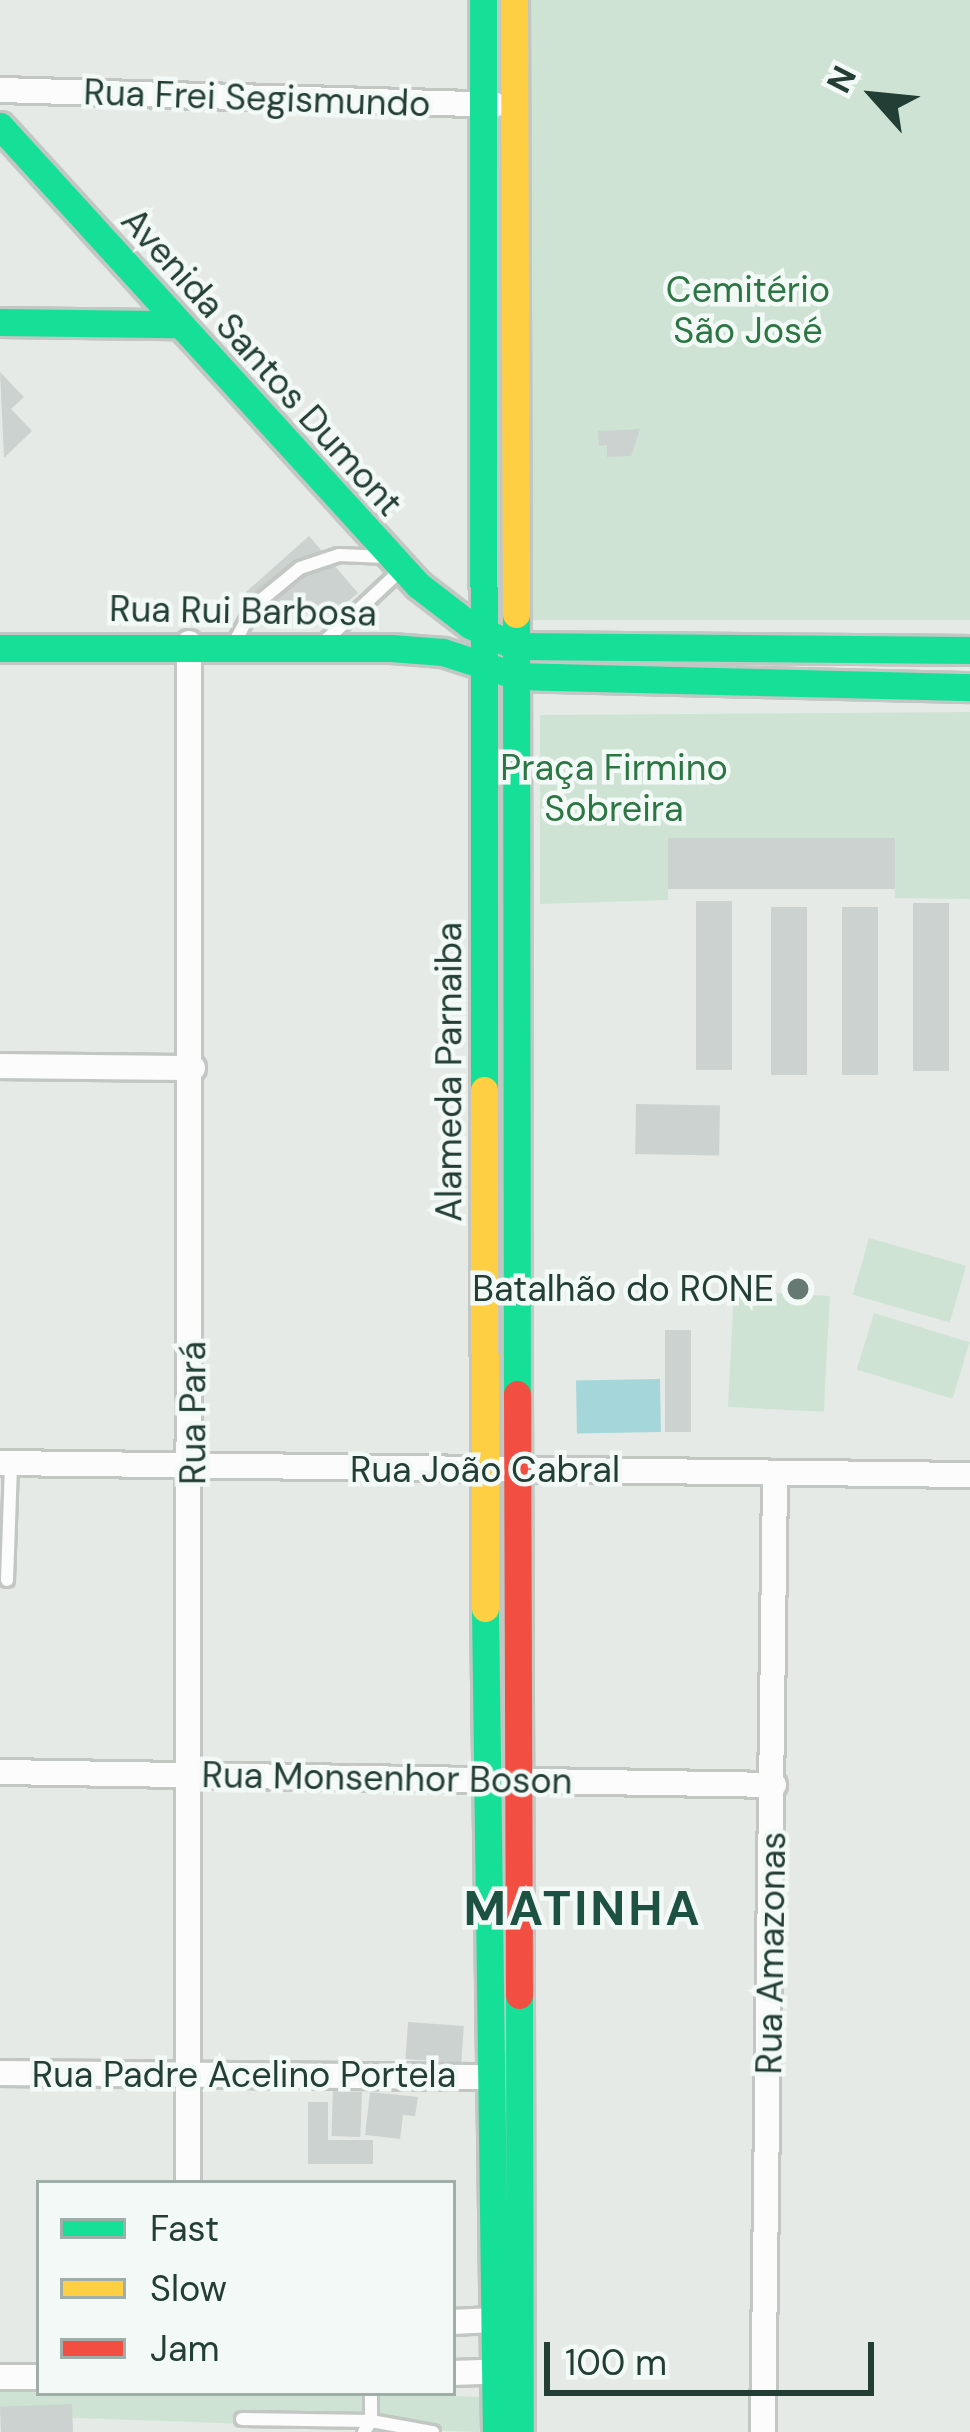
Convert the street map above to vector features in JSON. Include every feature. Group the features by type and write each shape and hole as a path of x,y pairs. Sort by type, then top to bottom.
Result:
{"main road":[{"name":"Alameda Parnaiba","path":"483,0 488,2077 492,2320 520,2432"},
{"name":"Alameda Parnaiba","path":"496,2432 506,2372 517,1780 514,0"},
{"name":"Avenida Santos Dumont","path":"0,126 404,570 485,632 514,646"},
{"path":"0,322 176,324"},
{"path":"391,648 415,623 404,570"},
{"name":"Rua Rui Barbosa","path":"0,648 189,643 391,648 483,664 517,676"},
{"path":"514,646 970,650"},
{"path":"822,649 824,685"},
{"path":"517,676 970,687"},
{"path":"486,1089 518,1089"}],"street":[{"name":"Rua Frei Segismundo","path":"0,90 514,104"},
{"name":"Rua Pará","path":"188,2180 193,1775 189,643"},
{"path":"0,1066 193,1068"},
{"name":"Rua João Cabral","path":"6,1464 970,1475"},
{"name":"Rua Amazonas","path":"763,2432 775,1785 775,1474"},
{"name":"Rua Monsenhor Boson","path":"0,1772 775,1785"},
{"name":"Rua Padre Acelino Portela","path":"0,2074 488,2077"},
{"path":"456,2322 492,2320"},
{"path":"456,2373 506,2372"},
{"path":"0,2377 36,2377"}],"lane":[{"path":"233,644 255,605 301,568 339,555 404,570"},
{"path":"320,646 404,570"},
{"path":"6,1464 7,1580"},
{"path":"367,2426 371,2396"},
{"path":"242,2419 434,2432"}],"green space":[{"name":"Cemitério São José","path":"527,0 970,0 970,620 527,620"},
{"name":"Praça Firmino Sobreira","path":"970,712 970,899 895,898 894,838 668,839 668,900 540,904 540,715"},
{"path":"869,1238 966,1266 950,1323 853,1295"},
{"path":"734,1291 830,1296 824,1412 728,1407"},
{"path":"874,1313 970,1342 952,1399 857,1369"},
{"path":"0,2380 36,2381 36,2396 480,2397 479,2432 0,2415"}],"water":[{"path":"660,1379 661,1432 577,1433 576,1380"}],"building":[{"path":"0,372 24,397 11,409 32,431 4,458"},
{"path":"640,429 631,456 607,457 607,445 599,446 598,431"},
{"path":"309,536 358,593 334,613 263,614 246,592"},
{"path":"668,838 895,838 895,889 668,889"},
{"path":"696,901 732,901 732,1070 696,1070"},
{"path":"913,903 949,903 949,1071 913,1071"},
{"path":"771,907 807,907 807,1075 771,1075"},
{"path":"842,907 878,907 878,1075 842,1075"},
{"path":"636,1104 720,1105 719,1155 635,1154"},
{"path":"665,1330 691,1330 691,1432 665,1432"},
{"path":"408,2022 464,2026 461,2063 405,2059"},
{"path":"333,2091 362,2092 360,2137 331,2136"},
{"path":"370,2092 418,2097 415,2116 403,2115 400,2139 365,2135"},
{"path":"308,2102 328,2102 328,2140 373,2140 373,2164 308,2164"},
{"path":"72,2404 73,2432 1,2432 0,2407"}],"traffic: fast":[{"path":"483,0 484,1090"},
{"path":"0,126 418,585 470,625 514,646 970,650"},
{"path":"0,322 176,324"},
{"path":"516,614 517,1394"},
{"path":"0,648 391,648 443,652 517,676 970,687"},
{"path":"485,1608 496,2432"},
{"path":"519,1995 520,2432"}],"traffic: slow":[{"path":"514,0 516,614"},
{"path":"484,1090 485,1608"}],"traffic: jam":[{"path":"517,1394 519,1995"}],"place":[{"name":"Batalhão do RONE","path":"798,1289"}],"district":[{"name":"MATINHA","path":"583,1909"}]}
